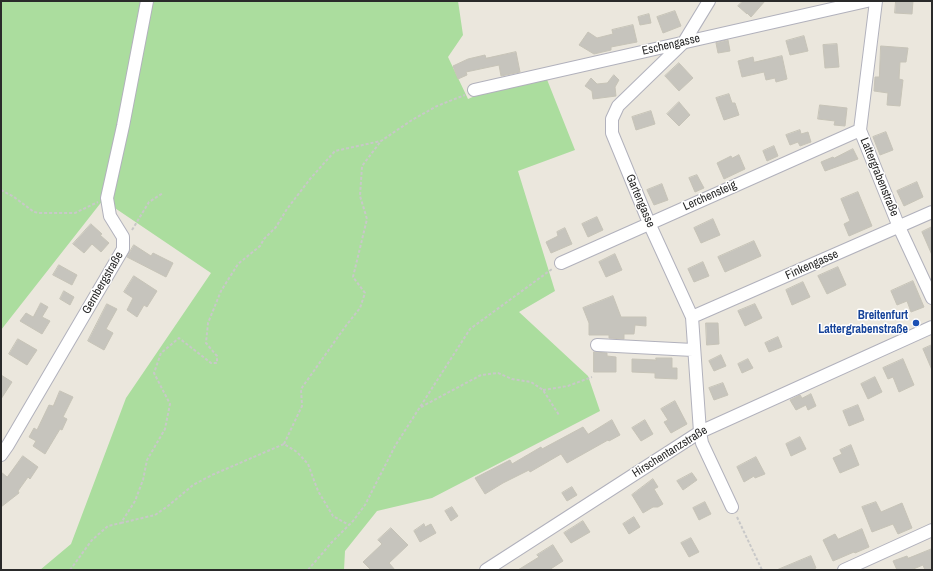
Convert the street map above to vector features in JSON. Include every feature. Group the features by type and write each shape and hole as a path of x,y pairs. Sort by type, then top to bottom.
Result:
{"street":[{"name":"Gernbergstraße","path":"1,455 8,446 121,252 124,243 123,237 110,216 107,204 107,193 125,119 147,1"},
{"name":"Gartengasse","path":"710,1 684,42 618,106 612,119 612,133 649,223 692,317 693,350 702,443 732,507"},
{"name":"Eschengasse","path":"474,90 867,1"},
{"name":"Lattergrabenstraße","path":"876,1 860,130 900,227 932,298"},
{"name":"Lerchensteig","path":"561,263 860,130"},
{"name":"Finkengasse","path":"692,317 932,212"},
{"name":"Hirschentanzstraße","path":"486,570 700,432 932,327"},
{"path":"597,345 693,350"},
{"path":"844,570 932,530"}],"path":[{"path":"70,570 92,540 108,526 155,515 193,485 212,475 284,444 302,406 301,389 360,308 365,293 353,277 367,219 360,196 362,166 381,141 412,120 437,106 458,99 474,90"},
{"path":"121,523 135,500 143,480 147,460 165,429 170,404 154,373 161,353 179,338 210,363 217,363 217,356 206,342 208,323 222,291 238,264 260,246 264,239 276,227 287,209 310,179 336,151 381,141"},
{"path":"1,190 39,214 75,213 97,202 104,202 107,204"},
{"path":"123,237 133,230 149,202 163,193"},
{"path":"308,570 365,505 395,446 470,329 561,263"},
{"path":"420,407 481,375 498,373 512,379 531,382 543,390 559,415"},
{"path":"543,390 568,386 592,378"},
{"path":"284,444 297,452 308,464 318,491 333,516 349,525"},
{"path":"732,507 762,570"}],"green space":[{"path":"1,1 458,1 463,35 448,57 468,99 491,89 546,77 575,150 518,171 555,291 519,312 588,376 600,411 432,498 377,511 345,551 344,570 40,570 71,544 126,398 211,273 103,200 1,330"}],"building":[{"path":"743,1 765,1 751,17 738,6"},
{"path":"896,1 913,1 912,14 895,13"},
{"path":"675,11 681,26 663,33 657,17"},
{"path":"649,14 651,23 640,25 638,17"},
{"path":"633,25 637,42 611,47 611,50 594,54 579,45 588,32 597,38 613,34 612,30"},
{"path":"804,36 808,51 790,55 786,41"},
{"path":"728,40 730,51 718,53 716,43"},
{"path":"837,44 839,67 825,68 823,45"},
{"path":"881,46 908,48 906,62 900,62 899,79 903,80 900,106 887,105 888,93 874,91 875,77 879,77"},
{"path":"516,52 520,72 501,76 499,65 466,72 467,75 458,79 453,66 468,59 485,55 486,58"},
{"path":"782,56 787,79 776,82 775,78 766,80 764,72 742,77 738,61 753,57 754,62"},
{"path":"679,63 693,78 679,91 665,76"},
{"path":"614,75 619,80 615,87 616,96 593,99 592,91 585,86 591,78 597,84 607,83"},
{"path":"729,94 732,103 735,103 739,115 724,120 716,98"},
{"path":"679,102 690,115 679,126 667,114"},
{"path":"820,105 847,108 845,126 834,125 835,121 818,119"},
{"path":"651,111 655,124 636,130 632,117"},
{"path":"800,130 801,134 808,132 811,142 800,146 798,142 790,145 786,135"},
{"path":"886,132 893,150 880,155 873,137"},
{"path":"774,146 778,156 767,161 763,151"},
{"path":"853,149 858,159 825,171 821,162"},
{"path":"739,155 745,169 724,179 717,163 731,156 732,158"},
{"path":"697,175 704,188 695,192 689,178"},
{"path":"917,182 923,197 904,206 897,191"},
{"path":"662,184 668,200 654,205 647,190"},
{"path":"858,192 872,226 849,236 844,224 850,221 841,199"},
{"path":"597,217 603,230 588,237 582,224"},
{"path":"713,219 720,235 701,243 694,228"},
{"path":"91,224 109,243 101,252 92,244 84,253 73,244"},
{"path":"932,227 932,255 922,232"},
{"path":"565,228 572,244 551,253 546,242 558,236 557,232"},
{"path":"754,241 761,256 725,272 718,257"},
{"path":"134,245 151,256 153,253 173,263 166,277 127,257"},
{"path":"615,254 622,270 606,277 599,262"},
{"path":"703,262 709,276 694,282 688,269"},
{"path":"59,265 77,275 72,285 53,275"},
{"path":"838,267 846,285 827,294 818,276"},
{"path":"134,276 157,291 147,307 144,305 137,317 127,310 133,298 124,292"},
{"path":"913,281 924,307 911,312 907,301 897,305 891,291"},
{"path":"803,282 810,297 792,305 786,290"},
{"path":"64,291 74,297 70,305 60,299"},
{"path":"613,296 621,317 646,317 646,326 635,325 634,334 624,334 624,339 609,338 609,335 589,335 589,323 583,308"},
{"path":"41,303 48,307 42,317 50,321 42,334 20,321 26,313 33,317"},
{"path":"107,304 117,309 106,329 113,333 104,350 88,341"},
{"path":"755,304 762,318 745,326 738,311"},
{"path":"706,323 718,323 719,344 707,345"},
{"path":"778,337 782,347 769,352 765,343"},
{"path":"18,339 37,350 27,365 9,354"},
{"path":"932,345 932,370 923,349"},
{"path":"594,352 607,353 607,356 616,357 616,372 594,372"},
{"path":"721,355 726,366 714,371 709,361"},
{"path":"656,358 672,358 672,368 677,368 677,379 655,378 655,373 632,372 632,359 656,360"},
{"path":"748,359 753,368 742,373 738,364"},
{"path":"903,359 914,385 899,392 893,377 888,379 883,368"},
{"path":"1,375 12,382 1,399"},
{"path":"875,377 882,392 868,399 861,384"},
{"path":"723,383 728,395 714,400 709,388"},
{"path":"60,391 73,397 63,417 67,419 62,430 60,429 45,454 33,446 36,441 29,437 34,428 37,430 49,405 53,406"},
{"path":"811,394 816,406 808,410 806,405 796,410 790,400 800,395 802,398"},
{"path":"675,401 687,424 671,433 664,422 668,420 661,409"},
{"path":"858,405 864,420 849,426 843,411"},
{"path":"612,420 620,435 567,463 561,454 530,472 529,470 485,494 475,478 510,460 512,464 541,447 542,449 583,427 588,434"},
{"path":"645,420 653,434 641,441 632,428"},
{"path":"800,437 806,449 791,456 786,444"},
{"path":"851,445 859,465 840,473 833,458 842,454 840,450"},
{"path":"23,456 38,467 30,479 28,477 18,491 19,493 1,507 1,472 7,477"},
{"path":"756,457 765,474 755,478 754,476 744,482 737,467"},
{"path":"692,473 697,480 683,490 677,481"},
{"path":"653,479 658,487 654,489 663,504 658,507 653,507 643,513 632,495"},
{"path":"572,487 577,495 567,501 562,493"},
{"path":"705,502 711,514 699,520 693,508"},
{"path":"876,502 881,512 902,503 912,528 898,534 893,524 872,532 862,507"},
{"path":"452,507 458,516 451,521 445,511"},
{"path":"634,517 640,527 629,534 623,524"},
{"path":"583,521 590,532 571,543 564,533"},
{"path":"424,524 425,527 431,524 436,533 420,542 414,531"},
{"path":"391,528 408,545 389,563 395,570 371,570 363,562 382,544 378,540"},
{"path":"862,529 869,547 833,561 823,540 835,534 838,539"},
{"path":"691,538 699,552 689,557 681,543"},
{"path":"553,545 563,561 549,570 518,570 539,557 537,555"},
{"path":"932,549 932,570 925,570 923,565 911,570 897,570 893,561 907,556 908,558"},
{"path":"811,556 816,568 811,570 777,570"}],"place":[{"name":"Breitenfurt Lattergrabenstraße","path":"916,323"}]}
